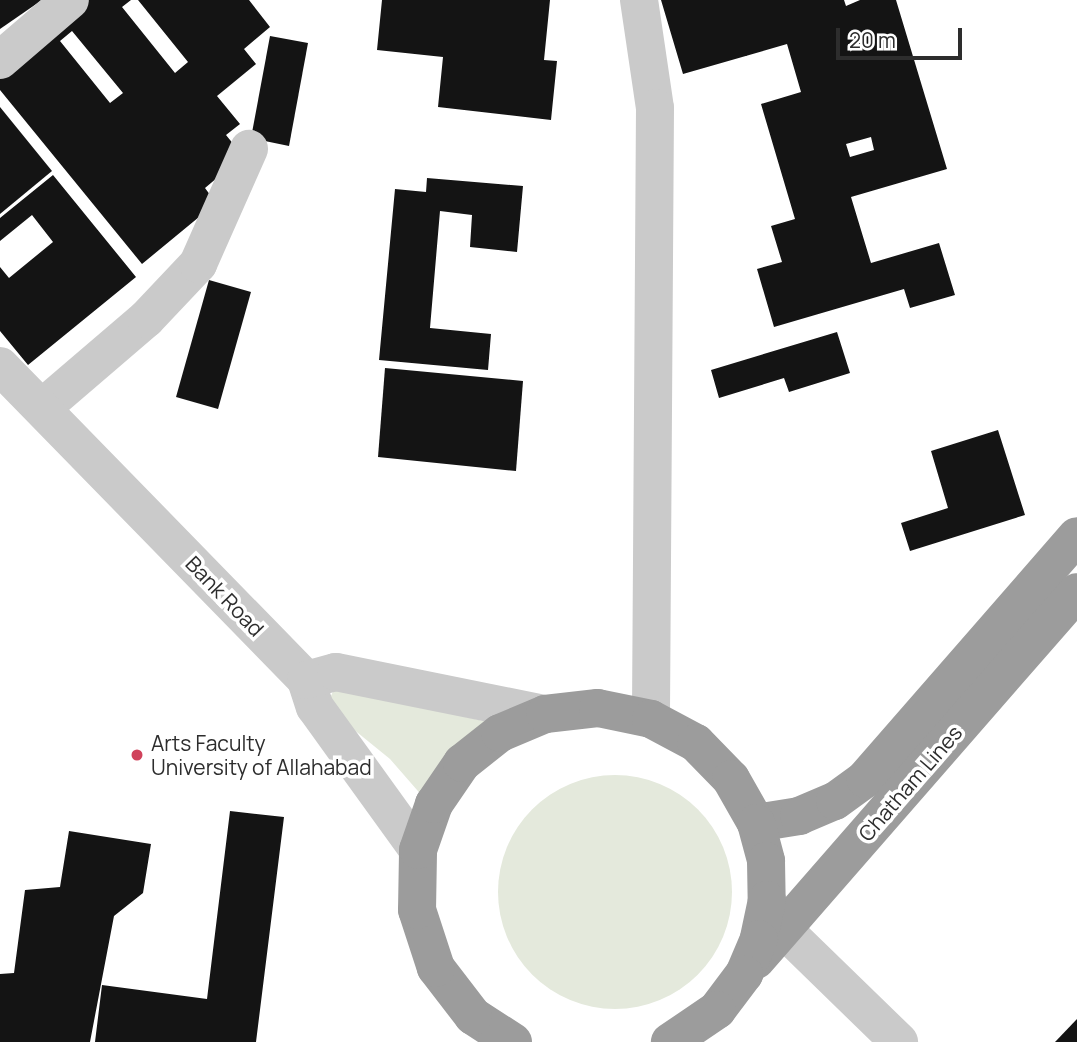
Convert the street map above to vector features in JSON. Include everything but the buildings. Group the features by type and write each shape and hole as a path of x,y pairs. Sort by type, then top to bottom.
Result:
{"highway":[{"name":"Chatham Lines","path":"756,823 799,816 835,801 864,779 1077,536"},
{"name":"Chatham Lines","path":"670,1042 683,1037 717,1010 744,974 1077,592"},
{"name":"Chatham Lines","path":"513,1042 473,1016 436,968 417,910 418,850 434,804 462,764 500,733 545,714 598,708 652,719 696,743 732,779 756,823 766,861 767,900 759,939 744,974"}],"street":[{"path":"0,60 70,0"},
{"path":"639,0 655,108 652,719"},
{"path":"42,408 146,319 198,264 249,149"},
{"name":"Bank Road","path":"0,366 306,680 316,708 418,850"},
{"path":"306,680 336,672 545,714"},
{"path":"783,929 899,1042"}],"shaded area":[{"path":"335,687 492,723 424,798 390,759 326,707"},
{"path":"604,775 626,775 660,784 698,809 723,847 730,869 730,915 723,937 698,975 670,995 649,1004 626,1009 604,1009 581,1004 560,995 541,983 524,966 503,926 498,903 498,881 503,858 512,837 524,818 541,801 581,780"}],"place":[{"name":"Arts Faculty University of Allahabad","path":"137,755"}]}
